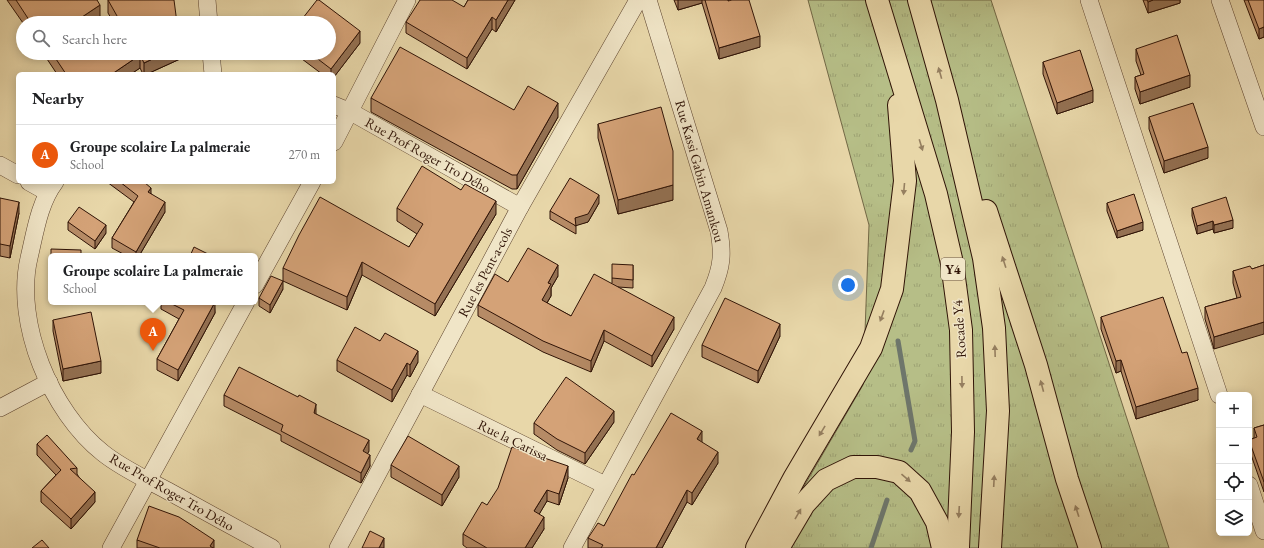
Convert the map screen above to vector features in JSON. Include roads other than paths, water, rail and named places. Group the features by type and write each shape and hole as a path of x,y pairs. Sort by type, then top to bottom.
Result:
{"highway":[{"name":"Rocade Y4","path":"877,0 936,194 952,263 961,338 963,432 958,548"},
{"name":"Y4","path":"919,0 947,100 984,258 994,328 998,410 990,548"},
{"path":"757,548 795,477 871,348 892,289 905,181 900,108 885,25"},
{"path":"947,100 1004,262 1036,365 1067,479 1090,548"},
{"path":"778,548 804,504 826,480 853,467 877,467 899,472 920,491 937,522 943,548"}],"street":[{"path":"206,0 208,16"},
{"path":"336,138 351,112 407,0"},
{"name":"Rue les Pent-a-cols","path":"338,548 520,207 638,0"},
{"name":"Rue Kassi Gabin Amankou","path":"572,548 713,288 721,268 722,250 719,231 648,0"},
{"path":"1089,0 1218,392"},
{"path":"1220,0 1264,127"},
{"path":"212,60 213,72"},
{"name":"Rue Prof Roger Tro Dého","path":"336,106 351,112 520,207"},
{"path":"0,165 16,175"},
{"path":"38,184 51,187"},
{"path":"258,280 311,184"},
{"name":"Rue Prof Roger Tro Dého","path":"51,187 36,227 25,276 28,322 35,350 63,406 82,432 102,452 126,469 272,548"},
{"path":"112,548 147,480 244,305"},
{"path":"0,408 50,382"},
{"name":"Rue la Carissa","path":"420,394 605,485"},
{"path":"1252,495 1264,531"}],"waterway":[{"path":"898,341 915,441 911,450"},
{"path":"871,548 887,500"}],"place":[{"name":"Groupe scolaire La palmeraie","path":"153,351"}]}
